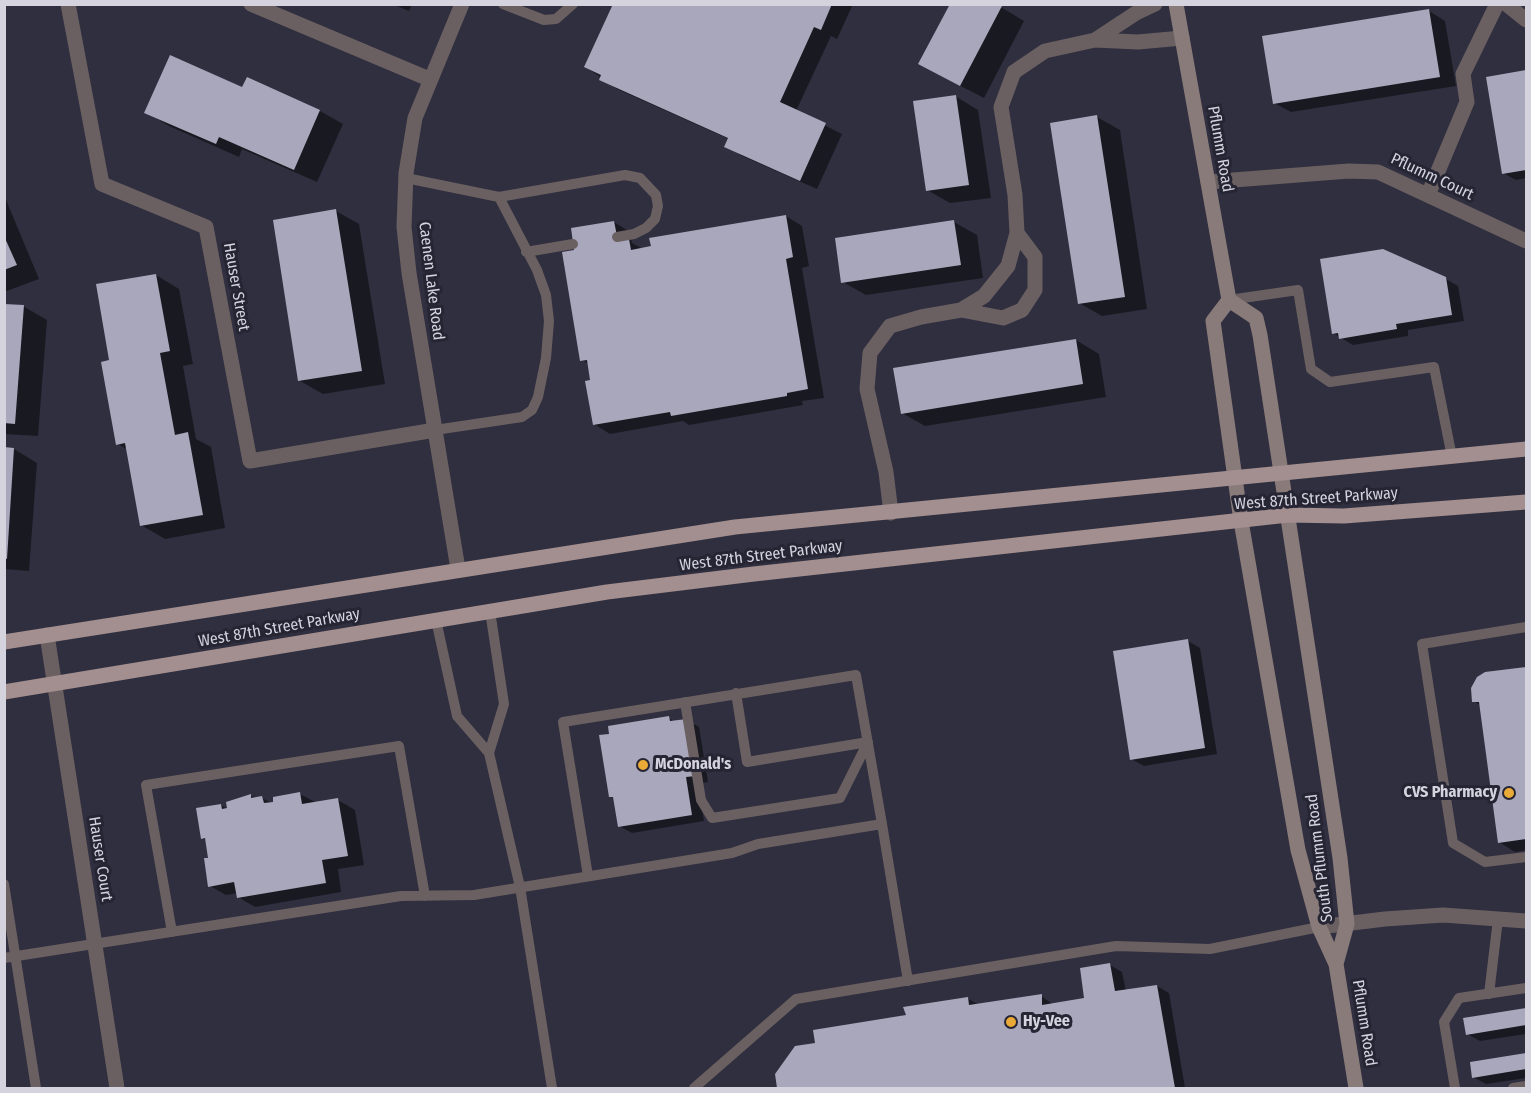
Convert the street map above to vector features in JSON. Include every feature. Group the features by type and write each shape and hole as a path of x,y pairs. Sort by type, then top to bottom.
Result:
{"main road":[{"name":"Pflumm Road","path":"1176,4 1229,300"},
{"name":"South Pflumm Road","path":"1229,300 1256,318 1282,472 1340,858 1347,924 1336,964 1319,927 1298,850 1241,521 1213,321 1229,300"},
{"name":"West 87th Street Parkway","path":"4,642 735,527 891,513 1234,476 1527,449"},
{"name":"West 87th Street Parkway","path":"4,692 607,592 743,575 1288,515 1344,516 1527,502"},
{"name":"Pflumm Road","path":"1336,964 1356,1089"}],"street":[{"name":"Hauser Street","path":"68,4 102,184 206,227 250,461 435,430"},
{"path":"251,4 429,79"},
{"name":"Caenen Lake Road","path":"458,569 409,273 404,227 406,178 415,118 429,79 462,4"},
{"path":"1095,40 1136,13 1155,4"},
{"path":"1428,195 1467,102 1463,74 1497,4"},
{"path":"1506,4 1527,20"},
{"path":"961,310 984,296 1008,266 1017,233 1015,195 1001,107 1014,72 1045,51 1095,40 1138,42 1182,38"},
{"name":"Pflumm Court","path":"1208,182 1349,171 1378,172 1527,242"},
{"path":"891,513 885,472 867,389 870,352 890,326 921,317 961,310 1003,318 1022,310 1035,290 1035,257 1017,233"},
{"name":"Hauser Court","path":"47,635 117,1089"},
{"path":"1319,927 1443,915 1527,921"}],"lane":[{"path":"503,4 543,20 556,19 573,4"},
{"path":"406,178 499,197 626,175 640,178 656,195 658,206 655,219 646,228 634,234 617,237"},
{"path":"435,430 522,417 532,410 538,398 546,358 549,321 546,295 537,270 499,197"},
{"path":"526,252 573,244"},
{"path":"1229,300 1298,290 1311,369 1330,382 1434,367 1452,457"},
{"path":"489,753 504,704 490,612"},
{"path":"436,620 457,716 489,753 520,887 552,1089"},
{"path":"1527,627 1422,644 1453,843 1485,862 1527,857"},
{"path":"588,876 563,722 856,675 908,981"},
{"path":"736,693 747,762 868,742"},
{"path":"685,702 701,800 712,818 840,798 868,742"},
{"path":"172,932 146,785 399,746 424,896"},
{"path":"10,957 401,896 474,895 732,853 758,844 882,824"},
{"path":"4,884 10,957 36,1089"},
{"path":"1489,994 1498,919"},
{"path":"694,1089 796,999 1116,946 1210,949 1319,927"},
{"path":"1455,1089 1444,1022 1459,998 1527,988"},
{"path":"1513,1089 1527,1086"}],"building":[{"path":"613,4 832,4 821,30 814,27 780,102 826,123 800,181 724,147 728,138 599,80 601,75 584,67"},
{"path":"950,4 1002,6 960,86 918,64"},
{"path":"1429,9 1440,77 1273,104 1262,36"},
{"path":"170,55 242,87 247,77 320,110 294,170 219,137 216,144 144,113"},
{"path":"1526,70 1526,170 1502,174 1486,77"},
{"path":"956,95 969,185 926,191 913,101"},
{"path":"1097,115 1125,297 1078,304 1050,123"},
{"path":"336,209 362,371 298,381 273,220"},
{"path":"786,215 793,257 786,259 808,389 787,393 787,396 671,416 670,412 593,425 585,381 590,380 587,360 580,361 562,252 574,250 571,228 614,221 618,241 629,239 631,250 651,246 649,238"},
{"path":"954,220 961,265 841,283 835,238"},
{"path":"4,236 17,265 4,270"},
{"path":"1383,249 1446,277 1452,315 1396,324 1397,329 1339,339 1338,333 1332,334 1320,259"},
{"path":"156,274 170,351 160,353 175,435 188,432 203,515 140,526 125,443 116,445 101,362 109,360 96,284"},
{"path":"4,304 24,305 15,424 4,423"},
{"path":"1076,339 1083,384 901,414 893,368"},
{"path":"4,447 14,448 7,559 4,558"},
{"path":"1188,639 1205,748 1130,760 1113,651"},
{"name":"CVS Pharmacy","path":"1526,667 1526,839 1498,843 1479,702 1472,702 1471,688 1477,677 1485,672"},
{"path":"669,716 670,721 687,719 696,776 686,777 692,815 618,827 613,797 609,797 599,735 609,734 608,726"},
{"path":"300,792 302,804 338,798 348,856 322,860 326,883 237,898 234,882 208,887 204,858 208,858 205,838 201,839 196,808 221,804 222,809 227,808 226,802 251,794 251,798 262,796 264,803 273,802 273,797"},
{"name":"Hy-Vee","path":"1110,963 1115,991 1157,985 1175,1088 777,1088 775,1074 795,1046 815,1043 813,1030 906,1015 903,1007 968,997 969,1005 1042,994 1042,1005 1084,998 1080,968"},
{"path":"1526,1008 1526,1025 1466,1035 1463,1018"},
{"path":"1526,1053 1526,1069 1472,1078 1470,1062"}],"place":[{"name":"McDonald's","path":"643,765"},
{"name":"CVS Pharmacy","path":"1509,793"},
{"name":"Hy-Vee","path":"1011,1022"}]}
